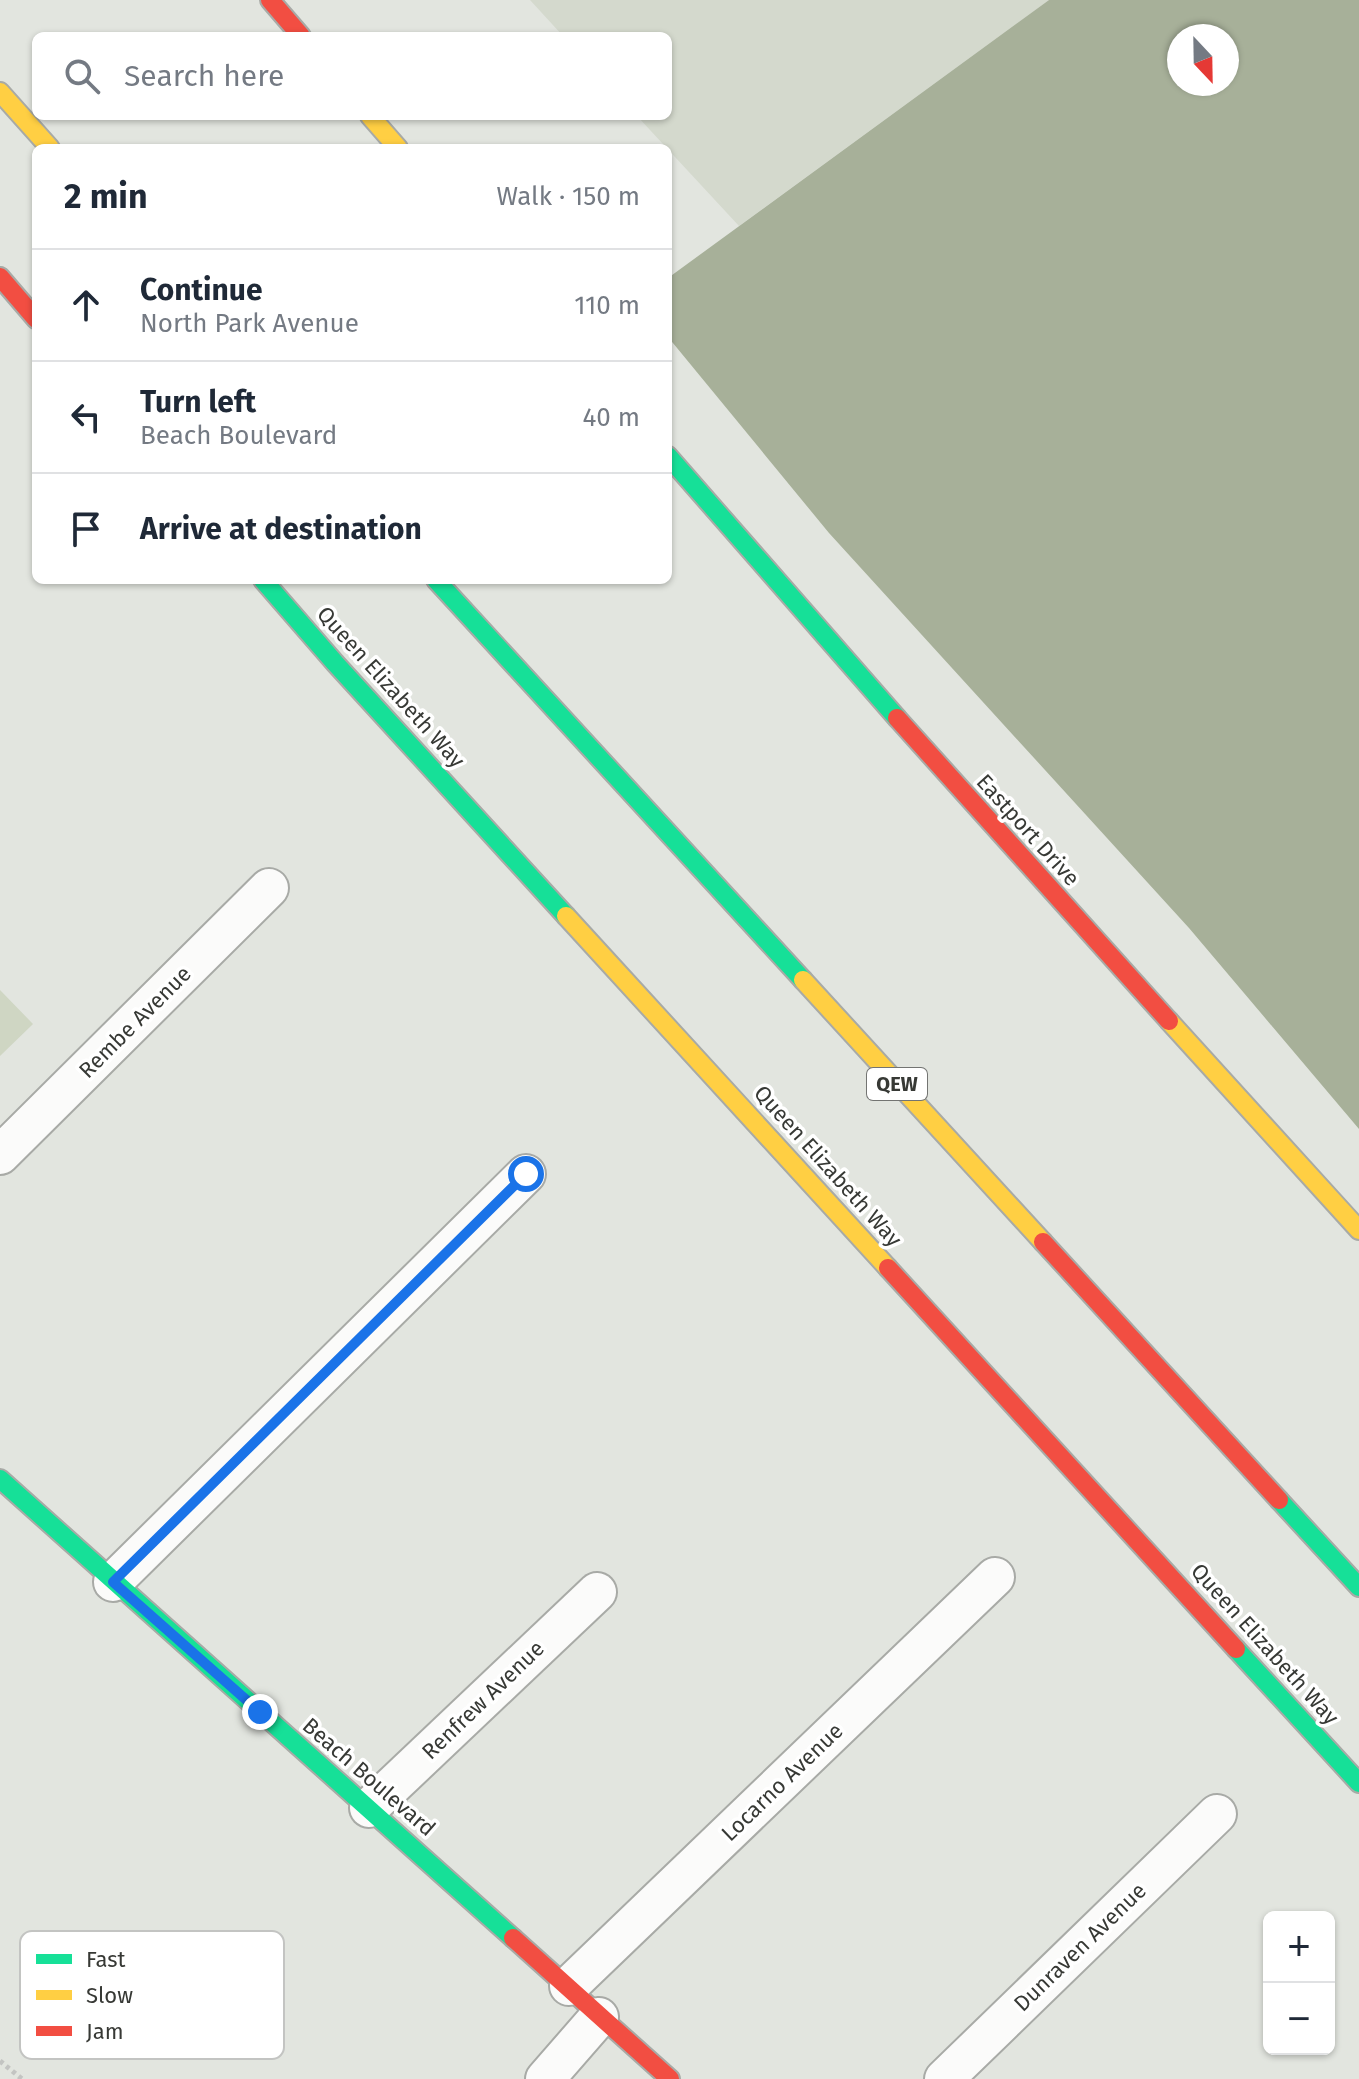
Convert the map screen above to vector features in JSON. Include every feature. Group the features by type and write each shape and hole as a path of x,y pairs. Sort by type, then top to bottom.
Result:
{"main road":[{"path":"270,0 298,32"},
{"path":"0,92 46,144"},
{"path":"374,120 394,144"},
{"path":"0,277 32,314"},
{"name":"Eastport Drive","path":"672,461 1005,841 1359,1230"},
{"name":"Queen Elizabeth Way","path":"266,584 335,663 1359,1783"},
{"name":"QEW","path":"440,584 1359,1587"},
{"name":"Beach Boulevard","path":"0,1479 670,2079"}],"street":[{"name":"Rembe Avenue","path":"0,1155 269,888"},
{"path":"113,1582 526,1174"},
{"name":"Locarno Avenue","path":"569,1986 995,1577"},
{"name":"Renfrew Avenue","path":"369,1808 597,1592"},
{"name":"Dunraven Avenue","path":"944,2079 1217,1814"},
{"path":"545,2079 599,2017"}],"path":[{"path":"0,2061 22,2079"}],"shaded area":[{"path":"530,0 1049,0 739,226 672,154 672,144 663,144 641,120 672,120 672,32 559,32"},
{"path":"1049,0 1359,0 1359,1129 1189,928 829,533 672,342 672,275"},
{"path":"0,990 33,1024 0,1056"}],"traffic: fast":[{"path":"672,461 897,718"},
{"path":"266,584 566,916"},
{"path":"440,584 803,980"},
{"path":"0,1479 513,1938"},
{"path":"1279,1500 1359,1587"},
{"path":"1236,1649 1359,1783"}],"traffic: slow":[{"path":"0,92 46,144"},
{"path":"374,120 394,144"},
{"path":"566,916 888,1268"},
{"path":"803,980 1043,1242"},
{"path":"1169,1021 1359,1230"}],"traffic: jam":[{"path":"270,0 298,32"},
{"path":"0,277 32,314"},
{"path":"897,718 1169,1021"},
{"path":"1043,1242 1279,1500"},
{"path":"888,1268 1236,1649"},
{"path":"513,1938 670,2079"}],"route":[{"path":"260,1712 113,1582 526,1174"}]}
